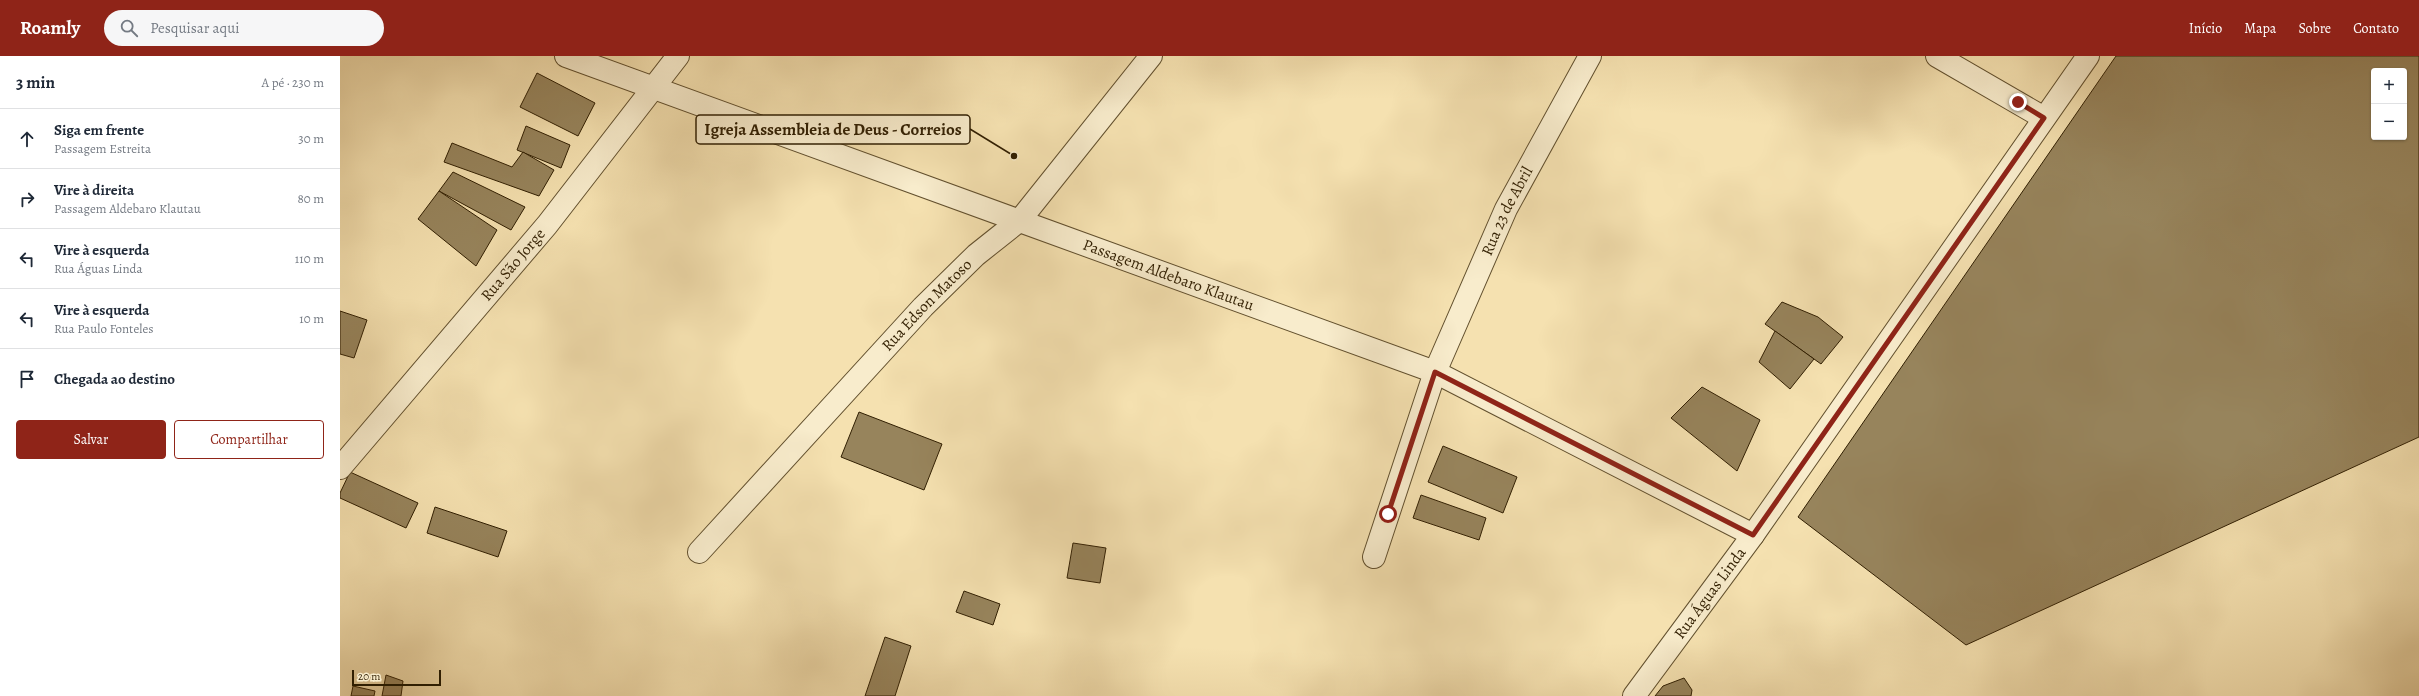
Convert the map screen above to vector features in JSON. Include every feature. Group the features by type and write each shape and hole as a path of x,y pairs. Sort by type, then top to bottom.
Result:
{"street":[{"name":"Passagem Aldebaro Klautau","path":"566,56 652,89 1020,220 1435,372 1753,535"},
{"name":"Rua São Jorge","path":"340,468 547,225 678,56"},
{"name":"Rua Edson Matoso","path":"699,552 923,307 976,255 1020,220 1151,56"},
{"name":"Rua 23 de Abril","path":"1374,557 1435,372 1506,209 1590,56"},
{"path":"1937,56 2044,118"},
{"name":"Rua Águas Linda","path":"1634,696 1753,535 2088,56"}],"building":[{"path":"2116,56 2419,56 2419,437 1966,645 1798,517"},
{"path":"537,73 595,103 578,136 520,107"},
{"path":"526,126 570,145 561,168 517,150"},
{"path":"452,143 512,167 523,152 554,170 539,196 444,162"},
{"path":"453,172 525,207 511,230 439,191"},
{"path":"439,191 497,230 476,266 418,219"},
{"path":"1782,302 1818,317 1843,337 1821,364 1765,324"},
{"path":"340,311 367,320 354,358 340,354"},
{"path":"1775,331 1814,359 1790,389 1759,362"},
{"path":"1702,387 1760,420 1737,471 1671,418"},
{"path":"859,412 942,444 924,490 841,457"},
{"path":"1443,446 1517,477 1503,513 1428,482"},
{"path":"350,472 418,503 406,528 340,498 340,493"},
{"path":"1421,495 1486,518 1479,540 1413,518"},
{"path":"435,507 507,531 498,557 427,533"},
{"path":"1073,543 1106,548 1100,583 1067,578"},
{"path":"964,591 1000,604 993,625 956,612"},
{"path":"885,637 911,646 895,696 865,696"},
{"path":"386,675 403,681 401,696 382,696"},
{"path":"1684,678 1692,690 1691,696 1655,696 1663,686"},
{"path":"353,686 375,691 374,696 351,696"}],"place":[{"name":"Igreja Assembleia de Deus - Correios","path":"1014,156"}],"route":[{"path":"1388,514 1435,372 1753,535 2044,118 2018,102"}]}
